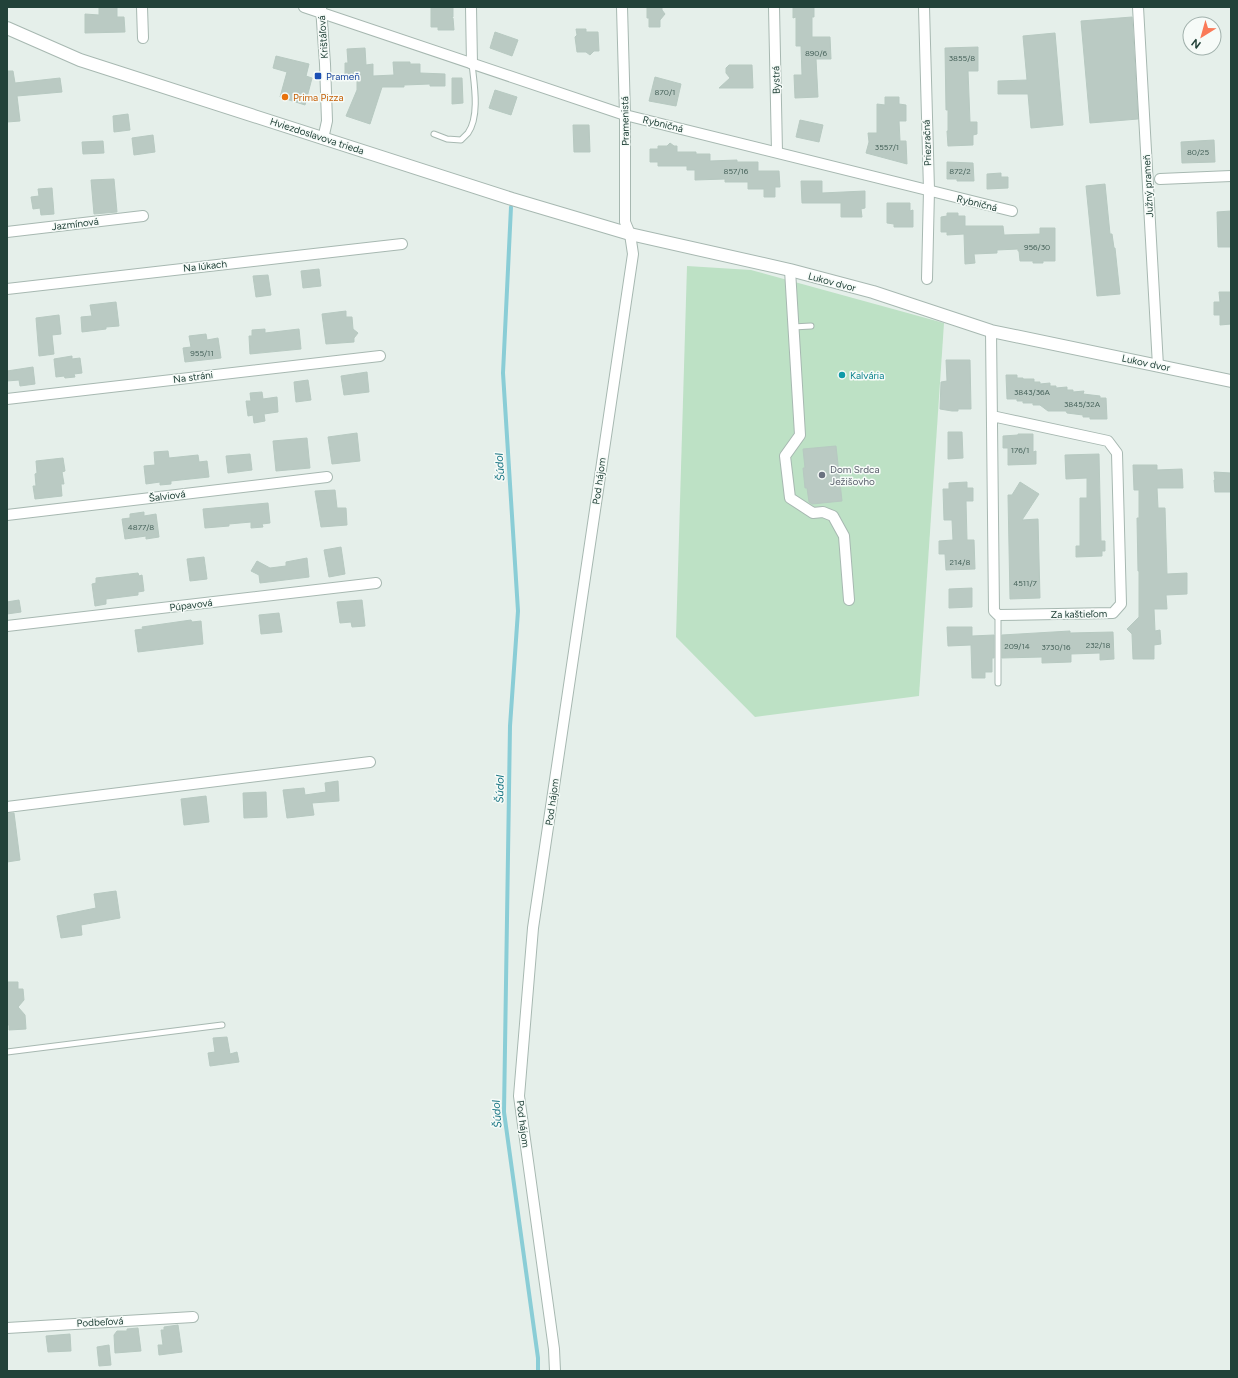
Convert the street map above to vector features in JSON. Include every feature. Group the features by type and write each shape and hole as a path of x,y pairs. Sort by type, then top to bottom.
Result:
{"street":[{"path":"142,7 143,38"},
{"name":"Rybničná","path":"304,7 321,10 472,64 625,115 1012,211"},
{"path":"471,7 472,64"},
{"name":"Pramenistá","path":"622,7 625,115 625,222 630,234"},
{"name":"Bystrá","path":"774,7 777,152"},
{"name":"Priezračná","path":"924,7 928,190 927,280"},
{"name":"Južný prameň","path":"1138,7 1158,366"},
{"name":"Krištáľová","path":"321,10 327,121 323,139"},
{"name":"Hviezdoslavova trieda","path":"7,28 80,60 512,200 630,234 790,270"},
{"path":"1160,179 1231,176"},
{"name":"Jazmínová","path":"7,232 144,216"},
{"name":"Pod hájom","path":"555,1371 554,1349 519,1096 533,928 633,254 630,234"},
{"name":"Na lúkach","path":"7,289 402,244"},
{"path":"790,270 800,435 785,456 790,498 813,513 823,512 833,516 844,536 849,600"},
{"name":"Lukov dvor","path":"790,270 873,292 991,331 1231,381"},
{"path":"991,331 994,611 998,615"},
{"name":"Na stráni","path":"7,399 380,356"},
{"name":"Za kaštieľom","path":"992,416 1108,441 1117,453 1121,604 1113,613 998,615"},
{"name":"Šalviová","path":"7,515 326,477"},
{"name":"Púpavová","path":"7,626 376,583"},
{"path":"7,807 370,762"},
{"name":"Podbeľová","path":"7,1328 194,1317"}],"lane":[{"path":"434,134 447,139 460,140 467,133 472,124 475,106 472,64"},
{"path":"793,327 811,326"},
{"path":"998,615 998,683"},
{"path":"7,1052 222,1025"}],"green space":[{"path":"687,266 751,270 944,323 919,696 755,717 676,637"}],"building":[{"path":"99,7 117,7 117,17 124,17 125,32 85,33 85,14 99,15"},
{"path":"431,7 453,7 453,17 451,17 453,18 454,30 438,30 438,27 431,27"},
{"path":"647,7 662,7 665,14 660,20 660,27 649,27"},
{"path":"793,7 814,7 814,17 812,17 812,37 830,37 831,59 816,59 818,97 795,98 794,75 802,75 801,46 796,46 796,17 793,18"},
{"path":"1132,17 1138,119 1090,123 1081,21"},
{"path":"576,29 586,29 586,32 598,32 599,51 594,51 590,55 586,52 577,52 575,37 577,35"},
{"path":"495,32 518,40 512,56 490,48"},
{"path":"1055,33 1063,125 1031,128 1028,94 998,94 998,81 1027,80 1023,36"},
{"path":"978,47 978,71 968,71 970,122 977,122 977,134 973,135 973,145 948,146 945,48"},
{"path":"365,48 366,65 373,64 373,76 394,75 393,62 410,62 410,64 420,64 420,73 445,74 445,86 430,86 430,84 404,85 404,87 382,87 370,124 346,116 357,90 357,78 345,78 345,63 348,63 347,49"},
{"path":"276,56 309,64 306,76 312,78 305,105 280,97 287,72 273,68"},
{"path":"729,65 752,65 753,88 719,88 730,78 726,73 726,68"},
{"path":"7,71 13,71 15,83 60,78 62,92 17,96 20,121 7,122"},
{"path":"655,77 681,84 676,106 649,101"},
{"path":"452,78 462,78 463,103 452,104"},
{"path":"495,90 517,97 511,115 489,108"},
{"path":"885,97 899,97 899,104 906,105 906,121 899,121 900,141 906,141 907,164 866,153 869,142 868,133 877,133 877,104 885,105"},
{"path":"128,114 130,130 114,132 113,116"},
{"path":"800,120 823,125 819,142 796,137"},
{"path":"573,125 589,125 590,152 574,152"},
{"path":"153,135 155,152 134,155 132,138"},
{"path":"1214,140 1215,162 1182,163 1181,142"},
{"path":"103,141 104,153 83,154 82,142"},
{"path":"670,143 677,146 677,152 710,154 710,161 737,160 737,162 758,162 758,171 779,171 780,187 775,187 775,197 764,197 764,189 748,189 748,182 725,182 725,179 695,180 695,170 687,170 687,166 658,166 658,162 650,162 650,149 658,149 658,146 667,146"},
{"path":"947,162 973,163 974,181 957,181 957,179 947,179"},
{"path":"1001,173 1001,177 1008,177 1008,188 987,189 987,174"},
{"path":"114,179 117,212 94,214 91,180"},
{"path":"801,181 822,181 822,193 865,191 865,208 861,209 862,217 841,217 841,203 802,203"},
{"path":"1105,184 1110,234 1112,234 1115,248 1120,294 1097,296 1086,186"},
{"path":"52,188 54,214 41,215 40,208 33,209 31,197 39,196 38,189"},
{"path":"887,203 910,203 910,211 913,210 913,227 894,227 894,224 887,223"},
{"path":"1231,211 1231,247 1218,247 1217,212"},
{"path":"947,213 958,213 958,216 965,216 965,226 1003,226 1004,235 1040,234 1040,228 1055,228 1055,261 1033,263 1033,261 1020,261 1018,249 997,250 997,253 974,254 975,263 965,264 964,234 947,235 947,232 941,232 941,217 947,216"},
{"path":"319,269 321,286 303,288 301,271"},
{"path":"268,275 271,295 256,297 253,276"},
{"path":"1219,292 1231,292 1231,324 1220,325 1220,315 1214,315 1214,302 1220,302"},
{"path":"116,302 119,326 82,332 81,317 92,316 90,305"},
{"path":"346,311 346,317 352,317 353,329 358,333 354,338 354,342 326,344 322,314"},
{"path":"59,315 61,334 52,335 54,354 39,356 36,318"},
{"path":"265,329 265,333 299,329 301,349 250,354 249,336 252,336 252,330"},
{"path":"206,334 207,340 218,338 221,358 185,362 183,348 191,347 189,336"},
{"path":"72,356 72,359 80,358 82,373 74,374 75,377 56,377 54,359"},
{"path":"946,360 970,360 971,409 958,409 958,411 952,411 940,409 941,382 947,381"},
{"path":"33,367 35,384 20,386 19,380 7,381 7,371"},
{"path":"367,372 369,392 344,395 341,376"},
{"path":"1006,375 1017,375 1017,378 1034,379 1034,382 1040,382 1040,384 1050,383 1050,386 1056,386 1056,388 1067,387 1067,390 1073,390 1073,392 1084,391 1083,394 1106,398 1107,419 1090,419 1090,417 1067,413 1066,411 1048,411 1040,405 1023,403 1023,401 1017,401 1017,399 1007,399"},
{"path":"308,380 311,400 296,402 294,382"},
{"path":"262,392 263,399 277,397 278,412 264,414 265,421 254,423 253,415 248,416 246,401 251,401 250,393"},
{"path":"948,432 962,432 963,458 948,459"},
{"path":"357,433 360,461 332,464 328,437"},
{"path":"1033,434 1033,452 1036,451 1036,464 1008,465 1008,448 1003,448 1003,436"},
{"path":"307,438 310,468 276,471 273,441"},
{"path":"836,446 842,501 812,504 809,502 807,488 805,488 803,449"},
{"path":"168,451 169,458 198,455 199,462 207,461 209,477 171,481 171,484 160,485 160,482 146,484 144,466 155,465 154,452"},
{"path":"250,454 252,470 228,473 226,456"},
{"path":"1099,454 1101,541 1105,541 1105,551 1102,551 1102,556 1076,557 1076,546 1080,546 1080,498 1087,498 1087,478 1066,479 1065,455"},
{"path":"63,458 65,471 62,472 64,484 61,484 62,496 35,499 33,486 36,486 36,461"},
{"path":"1133,465 1157,465 1157,470 1182,469 1183,488 1157,488 1158,508 1165,508 1167,574 1187,573 1187,594 1166,595 1167,609 1154,609 1155,631 1160,630 1161,644 1154,645 1154,659 1133,659 1132,634 1127,629 1139,617 1137,518 1139,518 1139,490 1134,490"},
{"path":"1214,472 1231,473 1231,492 1215,492"},
{"path":"967,482 967,488 973,488 973,501 966,501 967,540 974,540 975,569 946,570 945,554 939,554 939,541 953,540 952,520 944,520 943,489 949,489 949,483"},
{"path":"1020,482 1039,494 1022,520 1038,519 1040,598 1010,599 1008,495 1012,495"},
{"path":"335,490 337,508 346,508 347,525 321,527 315,491"},
{"path":"268,503 270,523 262,524 263,527 251,528 251,522 205,528 203,509"},
{"path":"144,512 144,516 156,514 159,537 146,539 146,536 125,539 122,519 130,518 130,514"},
{"path":"341,547 345,574 329,577 324,550"},
{"path":"204,557 207,579 190,581 187,559"},
{"path":"307,558 309,577 260,583 259,575 251,571 257,561 270,568 286,566 286,562"},
{"path":"138,573 139,576 142,575 144,591 138,592 138,595 106,599 106,604 95,606 92,584 96,583 96,578"},
{"path":"972,588 972,607 949,608 949,589"},
{"path":"19,600 21,612 7,614 7,602"},
{"path":"362,600 365,626 352,627 351,622 340,623 337,602"},
{"path":"279,613 282,632 261,634 259,615"},
{"path":"191,620 192,622 201,621 203,644 138,652 135,630 143,629 142,627"},
{"path":"947,627 972,627 972,636 994,635 994,658 992,658 992,672 985,672 985,678 972,678 971,645 948,646"},
{"path":"1070,631 1070,633 1113,632 1114,659 1100,660 1100,653 1071,654 1071,662 1042,663 1042,657 1002,658 1002,635"},
{"path":"338,781 339,801 312,803 314,815 287,818 283,790 304,788 305,795 326,792 325,783"},
{"path":"266,792 267,817 244,818 243,793"},
{"path":"206,796 209,822 184,825 181,799"},
{"path":"7,813 14,813 20,860 7,862"},
{"path":"116,891 120,918 81,925 82,935 61,938 57,916 96,908 94,894"},
{"path":"7,982 18,982 18,989 23,989 24,1000 18,1007 25,1015 26,1029 9,1030 9,1025 7,1025"},
{"path":"227,1037 230,1054 237,1052 239,1062 210,1066 208,1053 215,1052 213,1038"},
{"path":"178,1325 182,1352 159,1355 158,1345 163,1345 161,1330 164,1330 164,1327"},
{"path":"138,1328 141,1351 115,1353 114,1335 117,1331 127,1331 127,1329"},
{"path":"70,1334 71,1351 48,1352 46,1336"},
{"path":"109,1345 111,1365 99,1366 97,1347"}],"waterway":[{"name":"Šúdol","path":"511,207 503,373 518,611 510,726 504,1112 538,1358 538,1371"}],"place":[{"name":"Prameň","path":"318,76"},
{"name":"Prima Pizza","path":"285,97"},
{"name":"Kalvária","path":"842,375"},
{"name":"Dom Srdca Ježišovho","path":"822,475"}]}
